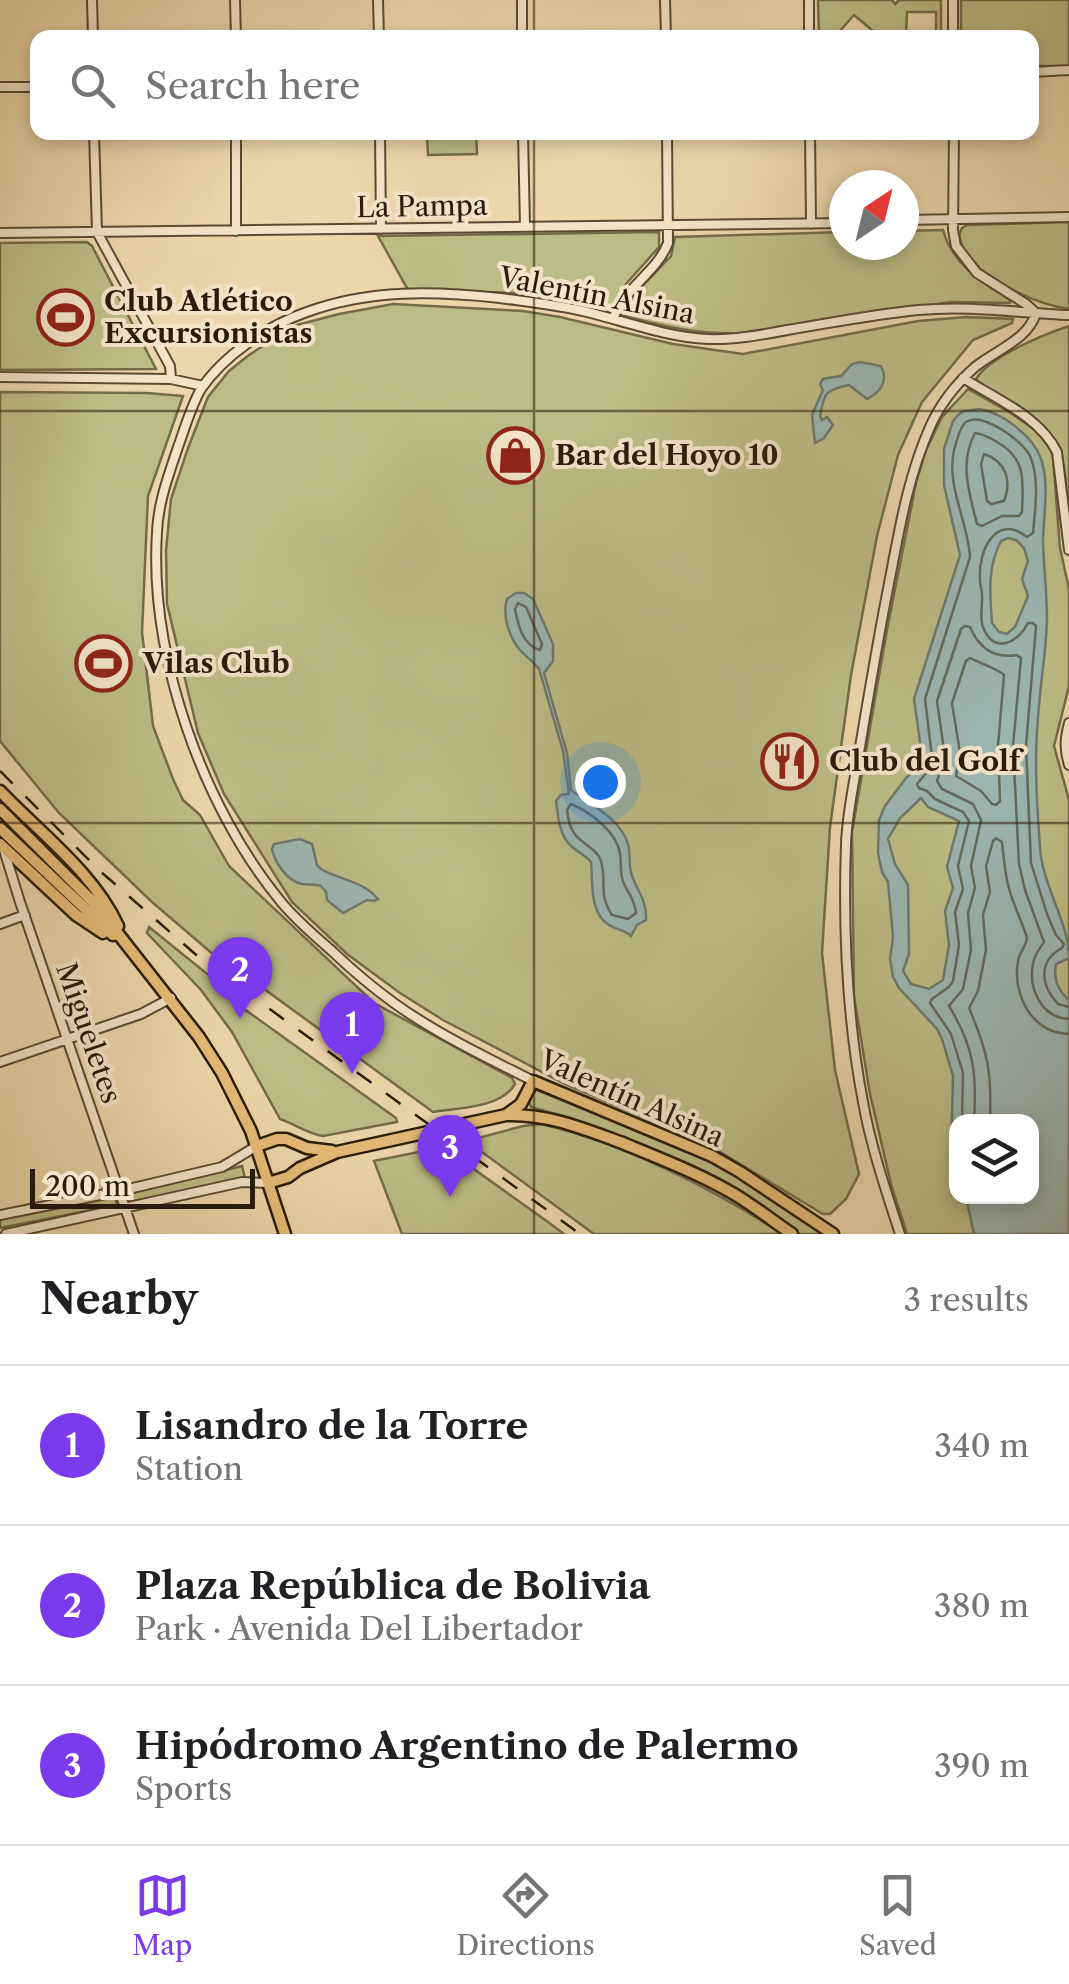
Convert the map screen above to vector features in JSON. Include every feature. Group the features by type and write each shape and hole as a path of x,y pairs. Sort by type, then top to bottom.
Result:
{"main road":[{"path":"0,791 100,894 126,945"},
{"path":"0,810 94,903 199,1036 222,1072 256,1146 285,1234"},
{"path":"0,828 126,945"},
{"path":"2,846 84,922 126,945"},
{"path":"506,1115 516,1109 533,1081"},
{"name":"Valentín Alsina","path":"533,1081 712,1156 834,1234"},
{"path":"525,1097 525,1107 534,1115"},
{"name":"Valentín Alsina","path":"337,1152 506,1115 534,1115 589,1130 694,1173 736,1195 792,1234"},
{"path":"256,1146 286,1139 337,1152"},
{"path":"297,1144 302,1154 300,1168"},
{"path":"268,1182 288,1177 337,1152"}],"street":[{"path":"92,0 93,30"},
{"path":"236,0 236,30"},
{"path":"378,0 379,30"},
{"path":"522,0 522,30"},
{"path":"665,0 666,30"},
{"path":"809,0 810,30"},
{"path":"953,0 953,30"},
{"path":"1039,72 1069,70"},
{"path":"0,87 30,87"},
{"path":"94,140 96,232 170,366 170,379"},
{"path":"236,140 236,231"},
{"path":"380,140 381,229"},
{"path":"524,140 525,227"},
{"path":"613,319 623,297 662,255 668,243 667,140"},
{"path":"810,140 811,224"},
{"path":"900,1234 864,1107 853,1040 846,843 851,800 878,640 913,476 936,416 963,378 1027,331 1036,313 977,273 964,260 953,239 954,140"},
{"path":"919,219 1067,218"},
{"name":"La Pampa","path":"0,233 829,223"},
{"name":"Valentín Alsina","path":"533,1081 396,1004 310,932 264,880 206,778 177,694 158,608 156,572 160,506 203,386 245,345 268,329 307,312 352,300 410,292 444,292 556,306 710,339 744,338 920,310 970,308 1069,315"},
{"path":"0,377 170,379 203,386"},
{"path":"963,378 1034,422 1052,441 1057,452 1069,550"},
{"path":"1069,722 1065,739 1069,765"},
{"name":"Migueletes","path":"2,846 134,1234"},
{"path":"0,924 25,916"},
{"path":"0,1062 141,1014 171,998"},
{"path":"0,1215 222,1167 256,1146"},
{"path":"6,1234 242,1182 268,1182"}],"green space":[{"path":"818,0 892,0 895,4 899,0 941,0 941,30 936,30 936,12 907,12 906,30 872,30 854,15 841,30 819,30"},
{"path":"961,0 1069,0 1069,66 1039,66 1039,30 961,30"},
{"path":"427,140 476,140 477,154 428,155"},
{"path":"1069,223 1069,309 1029,297 988,275 966,255 959,235 967,225"},
{"path":"943,230 961,263 1010,303 951,302 741,333 681,329 621,315 671,256 675,237 829,232 829,260 919,260 919,231"},
{"path":"659,232 659,247 626,284 608,312 558,298 520,293 408,290 378,236"},
{"name":"Club Atlético Excursionistas","path":"87,242 156,369 0,370 0,243"},
{"path":"393,304 523,311 673,344 743,354 918,321 1013,319 1012,323 973,340 922,402 898,455 877,536 851,675 830,827 822,953 835,1070 859,1174 846,1199 830,1214 823,1214 707,1144 565,1084 400,993 347,954 292,902 224,794 198,733 167,604 166,550 171,499 188,448 208,397 229,371 249,355 293,326"},
{"path":"1069,326 1069,520 1063,463 1053,437 1028,413 976,379 1005,354"},
{"path":"968,389 1037,431 1053,456 1060,548 1069,589 1069,686 1054,746 1069,800 1069,1234 907,1234 870,1094 854,996 852,832 886,635 926,450 942,417"},
{"path":"0,392 183,396 148,496 142,632 153,726 173,779 183,800 200,815 229,866 374,1003 512,1078 515,1084 509,1092 478,1106 433,1112 221,961 152,902 59,813 0,741"},
{"path":"149,927 242,1002 240,1006 397,1122 323,1136 280,1119 232,1032 201,990 147,933"},
{"path":"535,1089 704,1158 826,1234 799,1234 744,1196 657,1154 570,1118 531,1107 529,1102"},
{"path":"541,1124 603,1142 666,1169 782,1234 594,1234 467,1141"},
{"path":"443,1147 564,1234 402,1234 374,1161"},
{"path":"242,1166 245,1178 130,1202 128,1194"},
{"path":"115,1197 117,1205 0,1228 0,1218"}],"water":[{"path":"852,364 881,366 882,386 867,399 849,385 827,393 820,416 822,420 827,417 833,425 815,443 812,415 823,390 820,384 823,379 841,376"},
{"path":"979,409 1016,427 1032,442 1045,479 1047,620 1036,783 1042,863 1065,931 1069,958 1056,964 1055,975 1069,1000 1069,1234 974,1234 968,1204 1039,1204 1039,1114 952,1114 953,1076 942,1039 899,988 890,959 893,937 888,882 878,853 879,820 922,756 914,699 960,555 944,485 944,449 958,415","holes":["1016,540 1028,561 1022,579 1028,596 1015,627 1007,634 999,632 992,623 991,571 1001,541","921,798 928,807 959,821 947,867 953,888 945,911 949,945 943,980 929,989 911,984 903,971 909,954 908,885 895,864 888,839 900,818"]},
{"path":"516,593 533,599 553,644 553,661 544,673 567,753 571,790 612,819 628,844 631,872 646,913 646,920 637,925 631,936 609,925 598,913 591,862 566,841 561,830 556,801 569,794 563,751 539,669 516,645 508,626 507,599"},
{"path":"300,839 312,844 321,869 358,884 378,899 367,900 343,913 327,900 321,886 291,879 272,849 274,844"}],"railway":[{"path":"0,771 100,871 202,960 580,1234"}],"place":[{"name":"Club Atlético Excursionistas","path":"65,317"},
{"name":"Bar del Hoyo 10","path":"516,455"},
{"name":"Vilas Club","path":"104,663"},
{"name":"Club del Golf","path":"790,761"},
{"name":"Plaza República de Bolivia","path":"240,1019"},
{"name":"Lisandro de la Torre","path":"352,1074"},
{"name":"Hipódromo Argentino de Palermo","path":"450,1197"}]}
